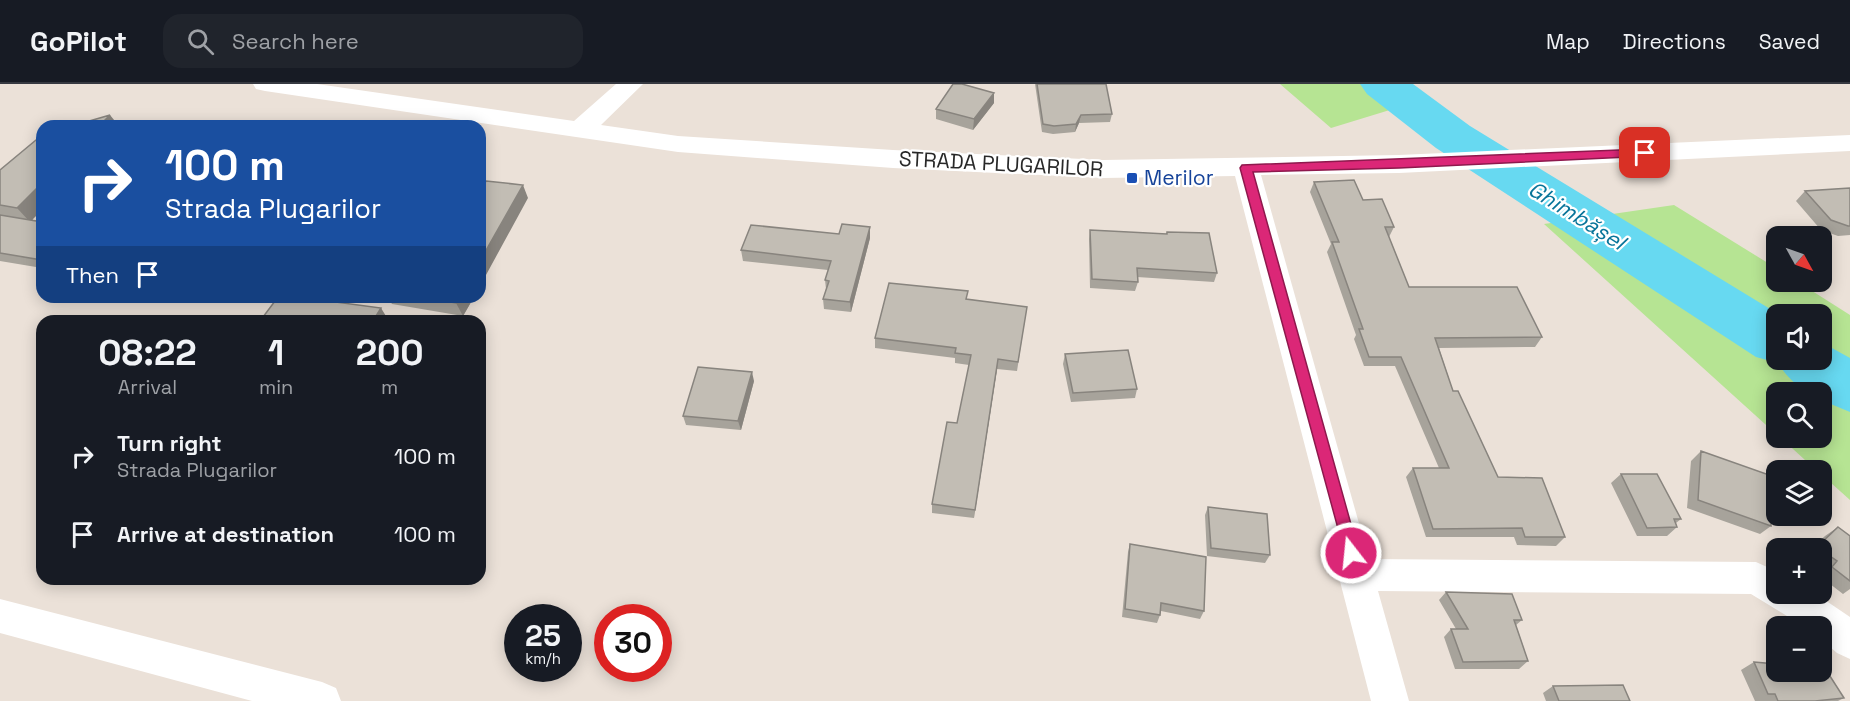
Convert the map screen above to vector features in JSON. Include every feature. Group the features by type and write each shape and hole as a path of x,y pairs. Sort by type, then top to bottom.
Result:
{"street":[{"name":"STRADA PLUGARILOR","path":"265,84 678,144 1103,169 1399,164 1850,143"},
{"path":"578,131 631,84"},
{"path":"1246,168 1307,398 1358,575 1390,701"},
{"path":"1358,575 1756,578 1766,584"},
{"path":"1800,604 1828,621 1850,641"},
{"path":"0,616 322,701"}],"green space":[{"path":"1280,84 1410,84 1429,98 1331,128"},
{"path":"1674,205 1766,262 1766,292 1814,292 1850,315 1850,500 1832,484 1832,460 1805,460 1792,448 1832,448 1832,382 1766,382 1766,425 1544,224"}],"building":[{"path":"953,84 962,84 994,93 974,119 936,109"},
{"path":"1037,84 1106,84 1112,114 1081,115 1076,124 1054,126 1043,124"},
{"path":"110,115 105,120 93,120"},
{"path":"36,140 36,189 17,208 0,205 0,170"},
{"path":"1354,180 1363,200 1382,199 1394,227 1385,227 1409,287 1517,287 1542,337 1435,338 1453,391 1458,391 1498,477 1542,478 1565,537 1525,537 1522,528 1433,529 1413,468 1449,468 1401,357 1369,357 1359,329 1363,329 1332,242 1339,242 1314,182"},
{"path":"486,181 523,185 486,250"},
{"path":"1850,188 1850,226 1831,220 1805,191"},
{"path":"0,215 36,221 36,259 0,253"},
{"path":"842,224 870,227 850,302 823,299 829,281 825,280 831,261 741,250 751,225 839,234"},
{"path":"1090,230 1167,234 1167,232 1209,233 1217,273 1137,268 1138,282 1092,279"},
{"path":"889,283 968,291 966,299 1027,307 1018,362 998,359 975,510 932,504 947,422 957,423 971,355 955,353 956,348 875,338"},
{"path":"274,303 343,303 381,308 377,315 264,315"},
{"path":"1128,350 1137,389 1073,393 1065,354"},
{"path":"698,367 752,372 738,421 683,416"},
{"path":"1701,451 1766,474 1766,524 1698,500"},
{"path":"1621,474 1657,474 1681,519 1674,519 1677,527 1647,528"},
{"path":"1208,507 1267,514 1270,555 1211,548"},
{"path":"1838,527 1850,536 1850,581 1832,567 1837,561 1832,558 1832,538 1826,538"},
{"path":"1130,544 1206,557 1204,611 1161,603 1160,615 1125,609"},
{"path":"1446,592 1512,594 1522,620 1514,620 1528,661 1463,662 1451,629 1468,629"},
{"path":"1754,662 1766,663 1766,682 1832,682 1832,679 1844,698 1778,701 1775,694 1768,694"},
{"path":"1623,685 1630,701 1559,701 1553,686"}],"waterway":[{"name":"Ghimbășel","path":"1383,84 1453,137 1766,335"},
{"name":"Ghimbășel","path":"1822,370 1850,388"}],"place":[{"name":"Merilor","path":"1132,178"}],"route":[{"path":"1351,553 1246,168 1645,153"}]}
